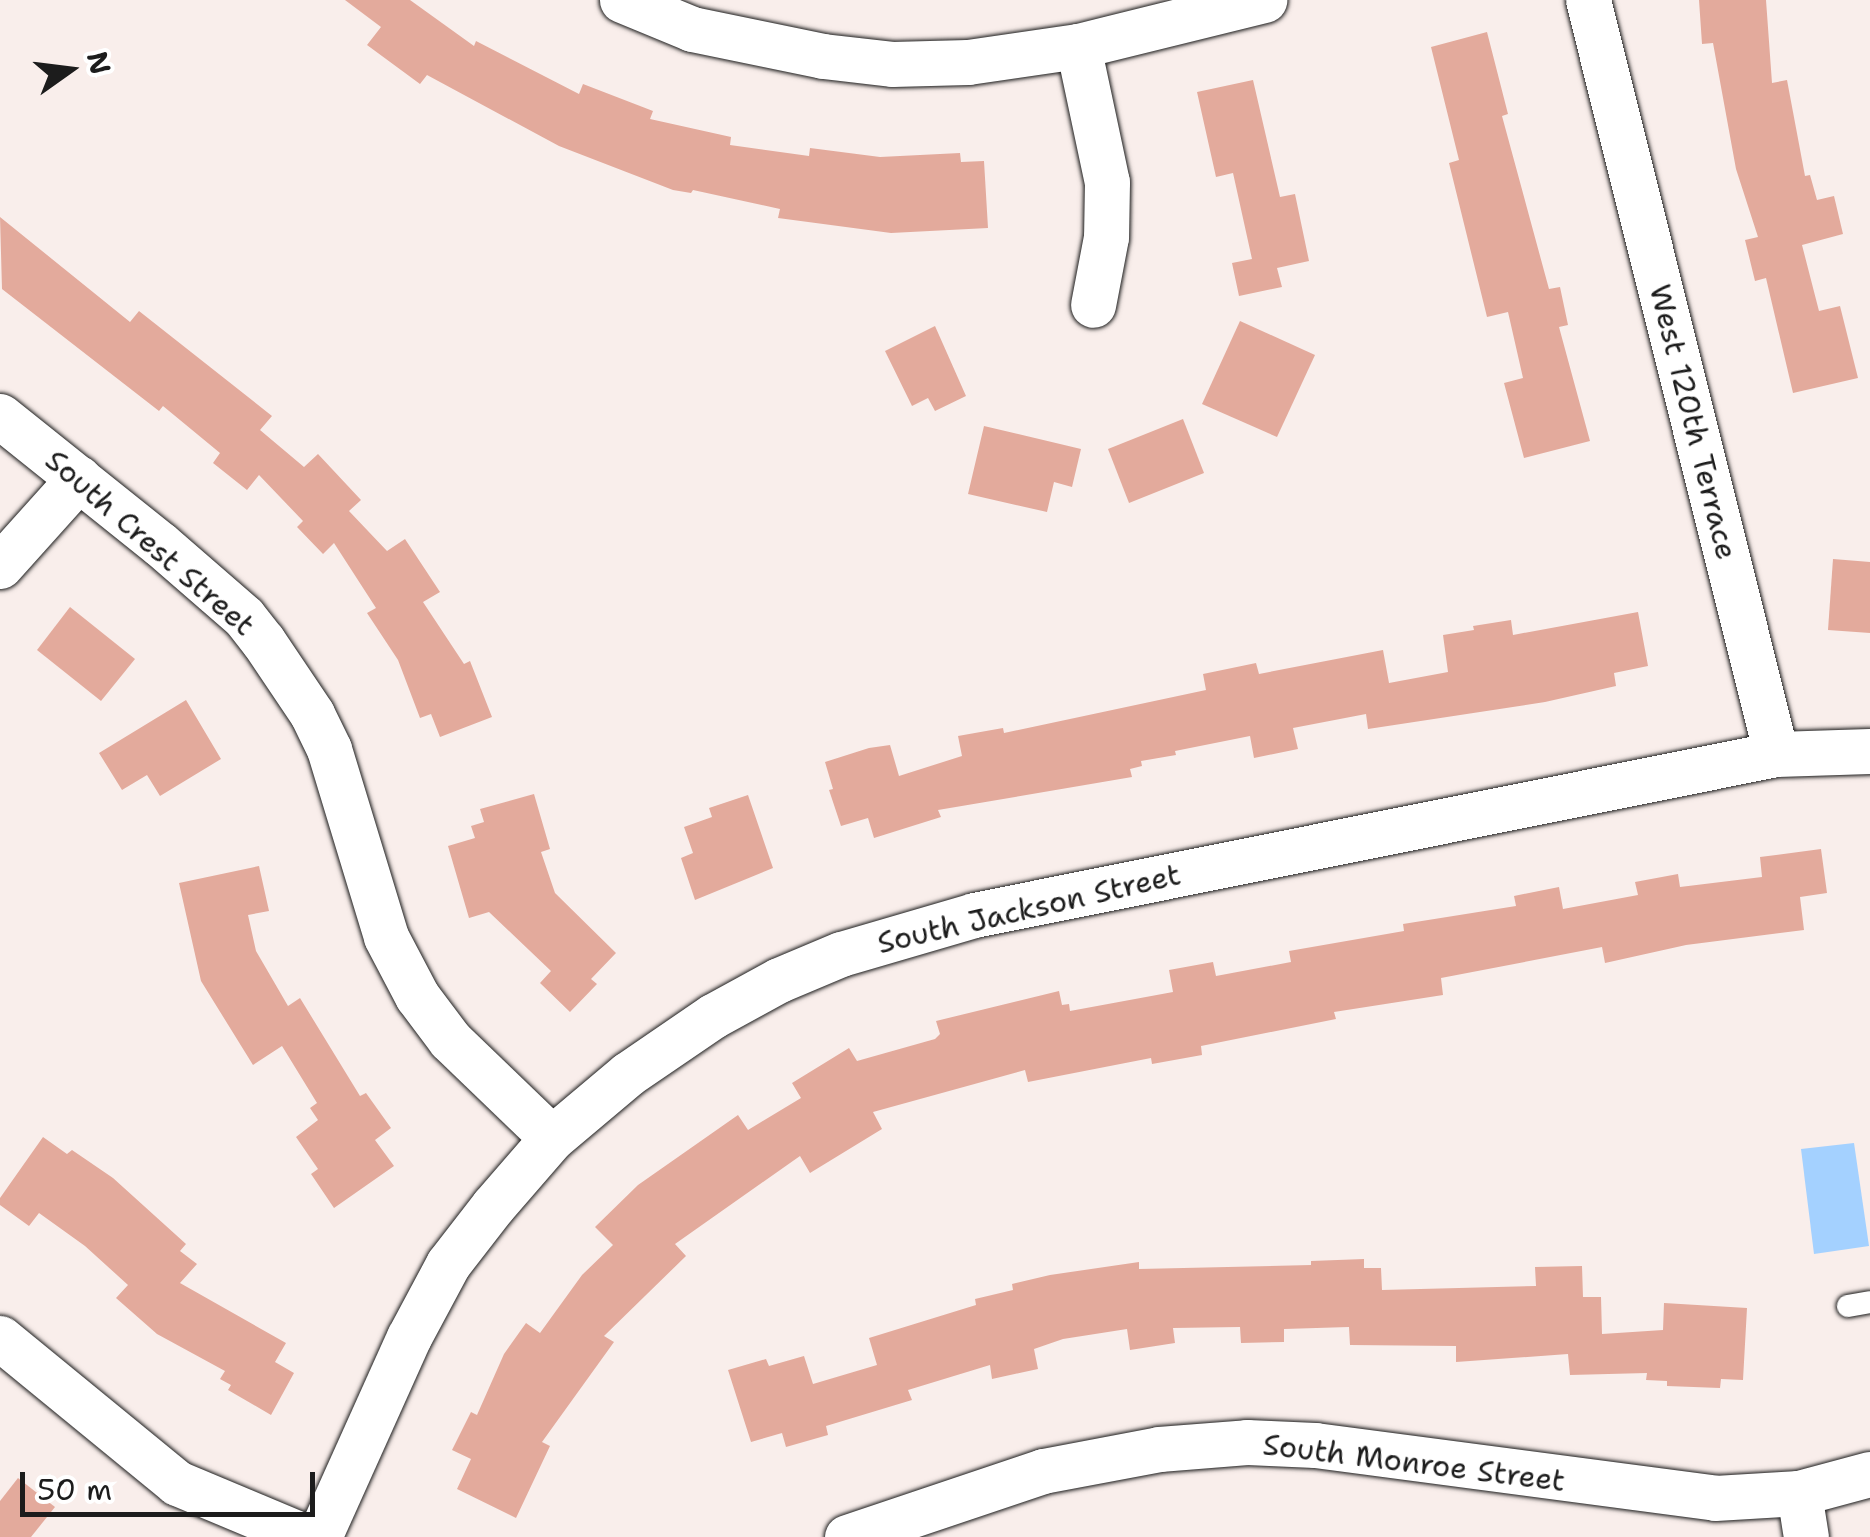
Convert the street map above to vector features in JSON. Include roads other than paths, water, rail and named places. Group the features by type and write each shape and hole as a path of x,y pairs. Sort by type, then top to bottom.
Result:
{"street":[{"path":"622,0 692,29 823,56 892,64 968,62 1078,46 1264,0"},
{"name":"West 120th Terrace","path":"1588,0 1776,754"},
{"path":"1078,46 1107,182 1106,237 1093,305"},
{"name":"South Crest Street","path":"0,416 230,604 263,641 312,714 329,749 380,923 417,996 450,1040 552,1138"},
{"path":"0,566 78,478"},
{"path":"1776,754 1870,752"},
{"name":"South Jackson Street","path":"320,1537 409,1336 448,1264 552,1138 628,1074 713,1016 779,980 889,939 974,915 1776,754"},
{"path":"0,1338 177,1483 306,1537"},
{"name":"South Monroe Street","path":"846,1537 1043,1472 1160,1449 1246,1442 1315,1444 1646,1492 1715,1498 1799,1493 1870,1474"},
{"path":"1799,1493 1806,1537"}],"water":[{"path":"1854,1143 1869,1246 1814,1254 1801,1149"}]}
